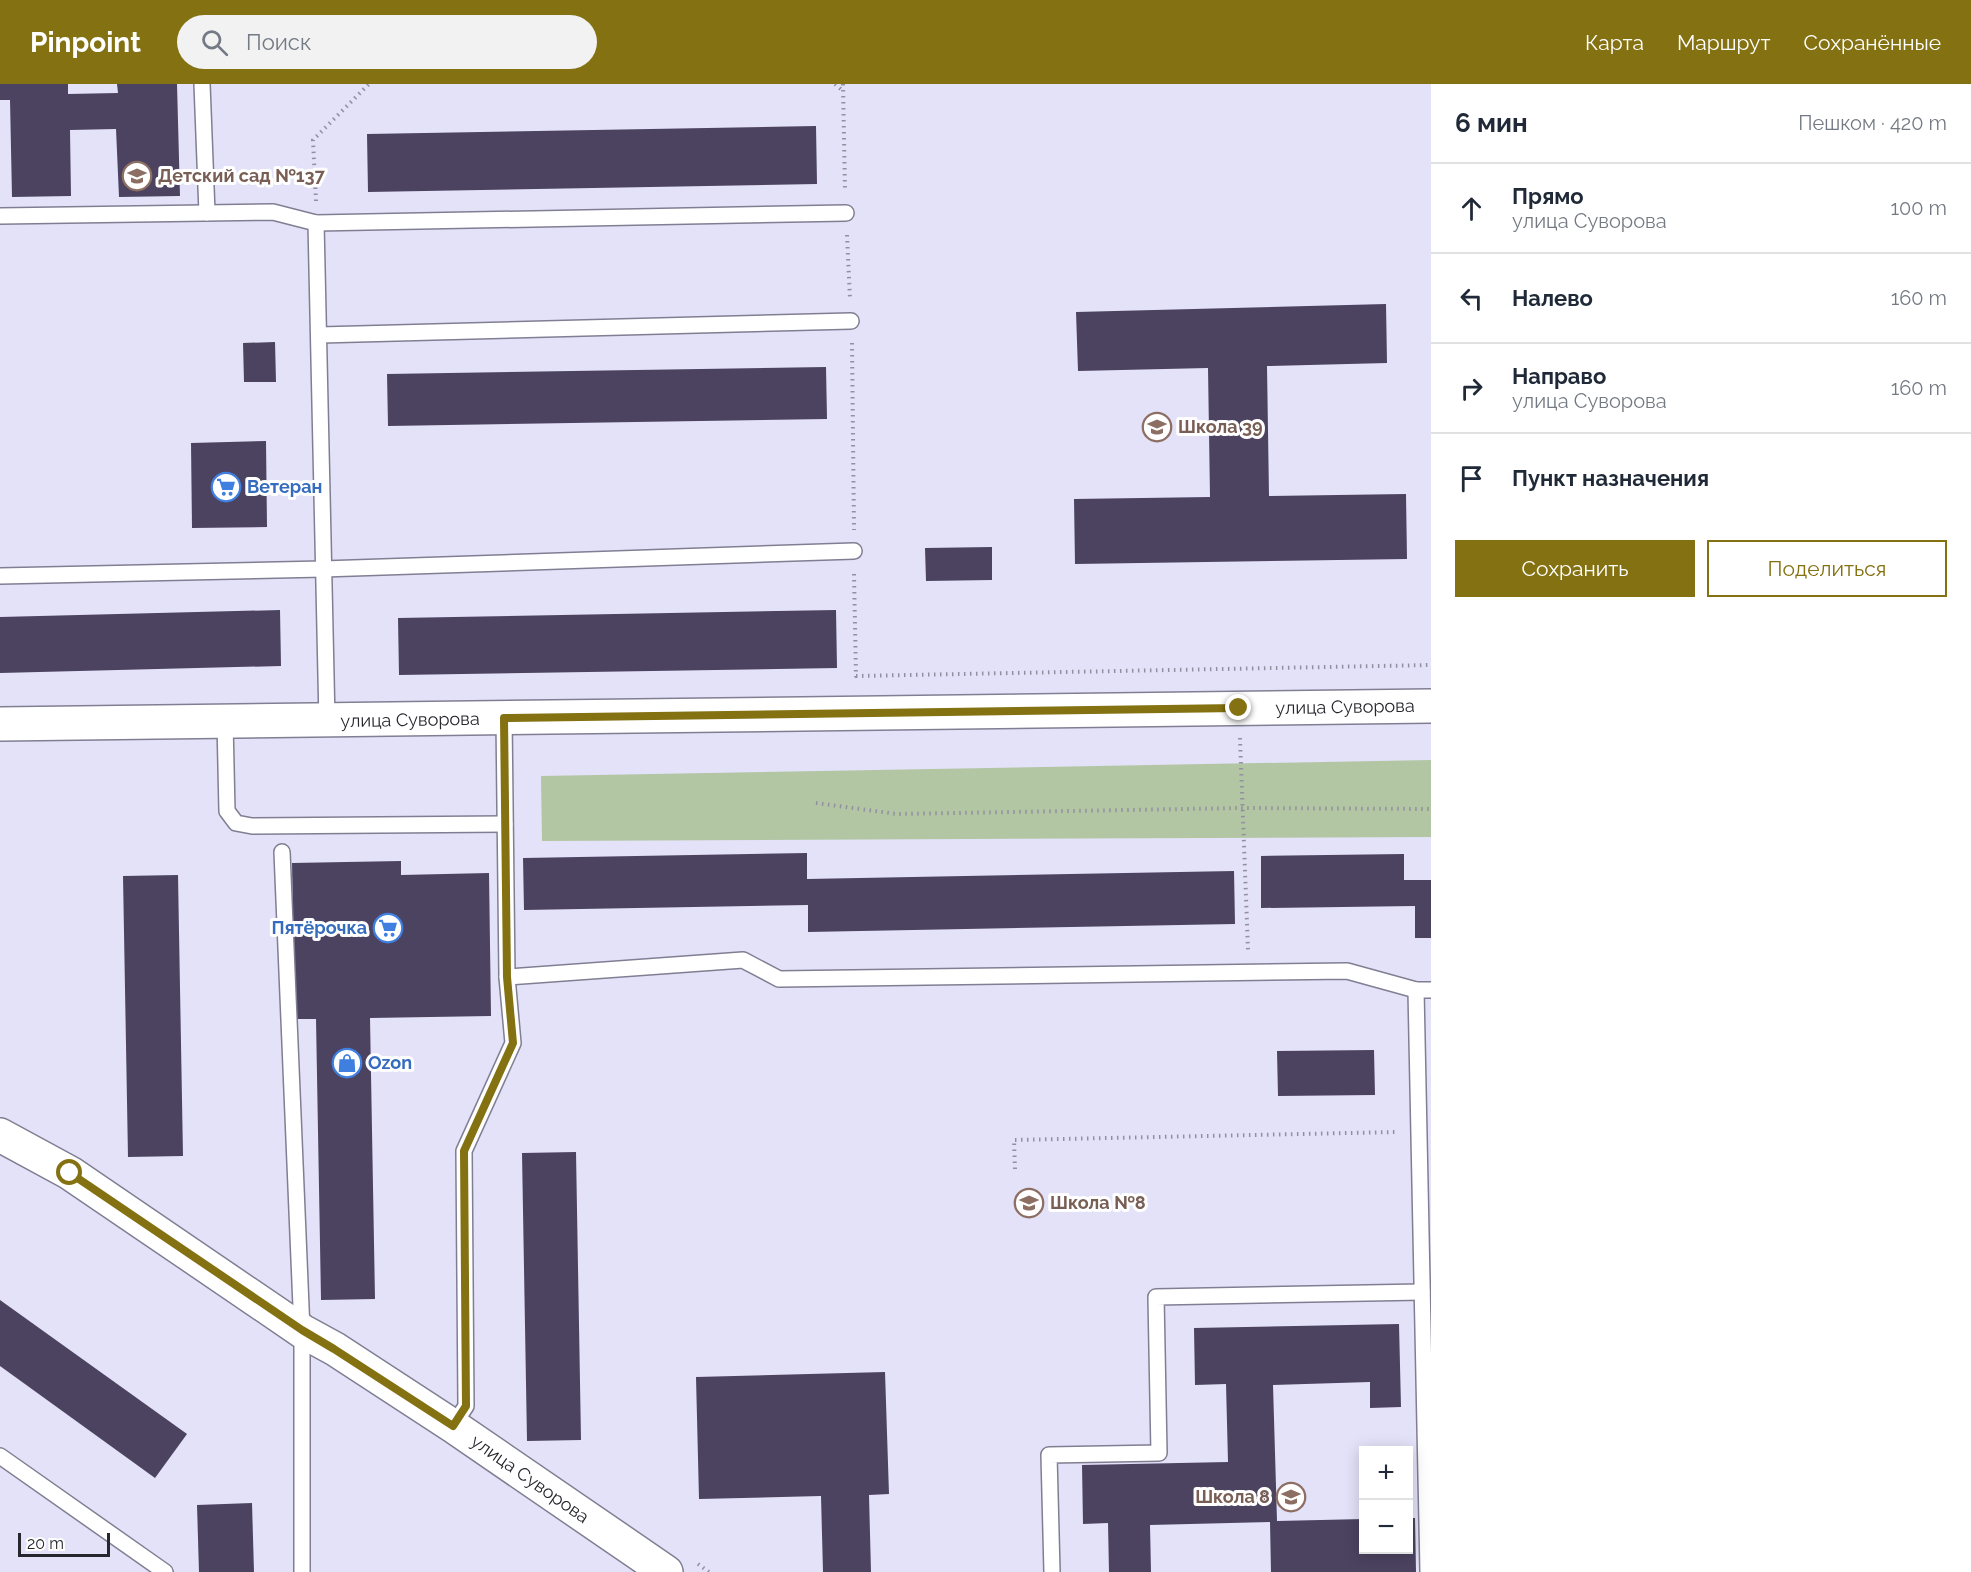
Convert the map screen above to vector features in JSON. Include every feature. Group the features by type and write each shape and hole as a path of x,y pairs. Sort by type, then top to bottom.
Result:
{"street":[{"name":"улица Суворова","path":"0,724 1431,706"},
{"name":"улица Суворова","path":"0,1135 70,1173 302,1330 453,1426 666,1572"}],"lane":[{"path":"202,84 207,213"},
{"path":"0,216 273,212 316,223 846,213"},
{"path":"316,223 327,721"},
{"path":"320,335 851,321"},
{"path":"0,576 323,569 854,551"},
{"path":"453,1426 466,1406 464,1151 513,1043 507,977 504,718"},
{"path":"225,722 227,811 236,823 252,826 505,824"},
{"path":"282,852 302,1330 302,1572"},
{"path":"507,977 743,960 779,979 1347,971 1424,990 1419,1132 1428,1572"},
{"path":"1052,1572 1049,1455 1159,1453 1156,1297 1422,1292"},
{"path":"0,1456 165,1572"}],"path":[{"path":"316,223 313,140 369,84"},
{"path":"835,84 843,91"},
{"path":"843,84 851,321 856,676 1431,665"},
{"path":"1240,669 1239,708 1249,972"},
{"path":"816,803 897,814 1242,808 1431,809"},
{"path":"1015,1169 1014,1140 1419,1132"}],"green space":[{"path":"1431,760 1431,837 542,841 541,776"}],"building":[{"path":"0,84 68,84 68,94 118,93 117,84 177,84 180,196 119,197 116,129 70,130 71,196 12,197 10,100 0,100"},
{"path":"816,126 817,184 368,192 367,134"},
{"path":"1386,304 1387,363 1267,366 1269,496 1406,494 1407,559 1075,564 1074,499 1210,497 1208,368 1078,371 1076,312"},
{"path":"275,342 276,382 244,382 243,343"},
{"path":"826,367 827,419 388,426 387,374"},
{"path":"266,441 267,527 192,528 191,443"},
{"path":"992,547 992,580 926,581 925,548"},
{"path":"280,610 281,666 0,673 0,617"},
{"path":"836,610 837,668 399,675 398,618"},
{"path":"807,853 807,879 1234,871 1235,924 808,932 808,905 524,910 523,858"},
{"path":"1404,854 1404,880 1431,880 1431,938 1415,938 1415,906 1261,908 1261,856"},
{"path":"401,861 401,875 489,873 491,1016 370,1018 375,1299 321,1300 316,1019 295,1019 292,863"},
{"path":"178,875 183,1156 128,1157 123,876"},
{"path":"1374,1050 1375,1095 1278,1096 1277,1051"},
{"path":"576,1152 581,1440 527,1441 522,1153"},
{"path":"0,1300 187,1434 155,1478 0,1366"},
{"path":"1399,1324 1401,1407 1370,1408 1370,1382 1273,1385 1277,1521 1359,1519 1359,1554 1413,1554 1413,1518 1415,1518 1416,1572 1271,1572 1270,1522 1150,1525 1151,1572 1109,1572 1108,1523 1083,1524 1082,1465 1228,1462 1226,1384 1195,1385 1194,1328"},
{"path":"885,1372 889,1494 869,1495 871,1572 823,1572 821,1496 699,1499 696,1377"},
{"path":"252,1503 254,1572 199,1572 197,1505"}],"place":[{"name":"Детский сад №137","path":"137,176"},
{"name":"Школа 39","path":"1157,427"},
{"name":"Ветеран","path":"226,487"},
{"name":"Пятёрочка","path":"388,928"},
{"name":"Ozon","path":"347,1063"},
{"name":"Школа №8","path":"1029,1203"},
{"name":"Школа 8","path":"1291,1497"}],"route":[{"path":"70,1173 302,1330 453,1426 466,1406 464,1151 513,1043 507,977 504,718 1239,708"}]}
